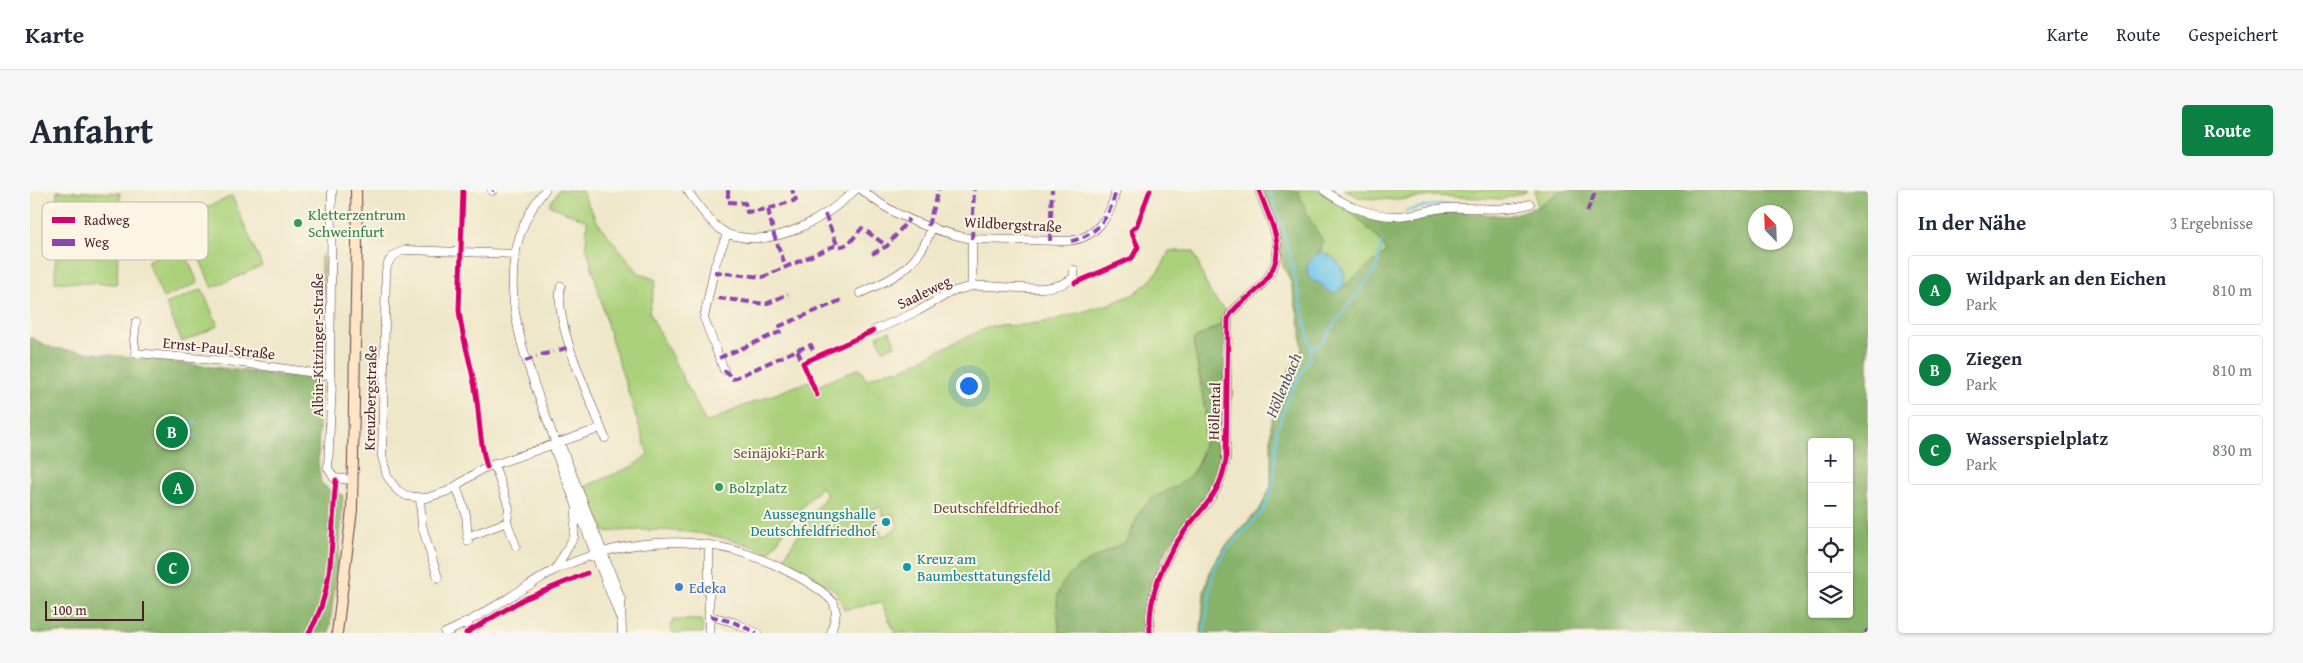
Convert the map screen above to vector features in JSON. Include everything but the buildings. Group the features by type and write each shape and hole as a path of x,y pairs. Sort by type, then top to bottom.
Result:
{"main road":[{"path":"337,633 348,548 352,480 356,190"}],"street":[{"name":"Albin-Kitzinger-Straße","path":"332,190 330,375 332,382 328,468 334,478 352,480"},
{"path":"545,190 529,216 516,254 513,291 517,329 527,366 556,444 555,451 621,620"},
{"path":"687,190 703,212 727,234 759,238 787,232 825,214 855,190"},
{"name":"Wildbergstraße","path":"862,190 897,213 932,227 972,239 1064,242 1086,237 1102,224 1112,204 1116,190"},
{"name":"Höllental","path":"1150,633 1154,593 1165,560 1185,530 1216,493 1222,479 1226,460 1228,319 1235,308 1265,281 1277,260 1278,247 1275,234 1259,190"},
{"path":"1324,190 1353,207 1384,215 1400,216 1445,208 1504,210 1530,204"},
{"path":"860,293 886,282 904,271 924,246 932,227"},
{"path":"724,370 704,318 715,265 727,234"},
{"name":"Saaleweg","path":"874,330 918,311 946,294 972,286 972,239"},
{"name":"Kreuzbergstraße","path":"420,498 407,496 397,490 387,476 383,463 387,264 397,253 406,250 516,254"},
{"path":"972,286 1050,288 1070,280 1074,277 1074,270"},
{"path":"561,286 560,303 564,327 605,438"},
{"name":"Ernst-Paul-Straße","path":"136,322 134,340 136,353 235,362 330,375"},
{"path":"438,578 422,526 420,498 441,494 476,472 494,464 601,428"},
{"path":"556,444 562,448 621,600 622,633"},
{"path":"494,464 509,508 508,522 516,546"},
{"path":"456,486 466,514 468,539 508,522"},
{"path":"555,570 574,537 576,520 575,502"},
{"path":"445,633 555,570 595,554 652,542 735,550 774,564 832,600 836,609 831,633"},
{"path":"709,546 709,633"},
{"path":"710,616 733,622 757,633"},
{"path":"465,622 473,633"}],"green space":[{"path":"559,190 581,190 598,223 639,273 656,280 649,312 706,423 741,407 812,380 815,387 860,368 866,380 887,371 903,369 991,326 1024,325 1049,321 1110,304 1134,294 1152,279 1163,264 1169,251 1193,251 1212,296 1223,309 1226,317 1225,322 1197,337 1196,357 1205,412 1204,439 1198,464 1188,478 1139,513 1127,541 1104,552 1057,602 1059,633 895,633 881,602 844,610 836,591 783,559 807,520 827,495 821,487 797,513 769,553 729,539 688,532 646,530 604,532 584,487 633,466 648,454 611,338 586,245 587,221 549,205","holes":["879,507 884,516 892,513 898,527 883,537 871,511"]},
{"path":"1263,190 1297,190 1311,222 1323,241 1319,253 1308,264 1306,271 1312,280 1320,283 1334,294 1386,252 1381,241 1352,213 1319,190 1358,213 1379,218 1419,217 1456,212 1507,216 1537,207 1562,190 1868,190 1868,633 1201,633 1204,592 1211,568 1223,549 1261,507 1271,486 1271,423 1290,368 1302,349 1301,330 1291,283 1280,258 1278,241"},
{"path":"1297,190 1319,190 1361,221 1379,239 1387,252 1344,286 1345,280 1340,264 1320,252 1323,241 1311,222"},
{"path":"1344,190 1526,190 1526,192 1502,199 1434,196 1398,200 1361,198"},
{"path":"1535,190 1562,190 1537,207"},
{"path":"57,191 120,193 120,202 57,202"},
{"path":"232,196 262,266 212,288 200,260 208,260 208,207"},
{"path":"321,256 324,257 322,362 319,362"},
{"path":"55,260 118,260 117,284 55,282"},
{"path":"188,260 198,283 163,298 147,261"},
{"path":"202,289 218,326 182,342 166,304"},
{"path":"1225,322 1223,453 1219,474 1211,494 1172,541 1160,562 1153,585 1147,633 1059,633 1058,594 1066,578 1088,561 1125,542 1130,536 1143,507 1154,498 1182,482 1198,464 1206,434 1206,419 1193,340"},
{"path":"890,331 895,345 883,350 877,336"},
{"path":"30,337 52,348 320,380 318,463 321,483 332,492 343,495 340,543 329,633 30,633"},
{"path":"673,620 702,620 703,633 673,633 670,626"}],"water":[{"path":"1320,252 1336,260 1344,274 1344,286 1334,294 1320,283 1314,282 1307,274 1310,262"},
{"path":"182,562 183,569 178,577 170,578 164,574 163,572 176,568"}],"waterway":[{"name":"Höllenbach","path":"1204,633 1213,571 1223,554 1263,511 1273,487 1277,429 1288,398 1310,356 1311,348 1288,247 1269,190"},
{"path":"1406,211 1426,206 1449,204"},
{"path":"1311,348 1324,340 1377,267 1382,241"},
{"path":"196,421 193,422 191,435 196,436"}],"marked path":[{"path":"728,190 728,202 745,203 747,212 768,209 796,200 792,190"},
{"path":"928,226 938,190"},
{"path":"972,239 974,190"},
{"path":"1050,241 1052,190"},
{"path":"1071,241 1088,234 1101,223 1111,208 1116,190"},
{"path":"1587,212 1596,190"},
{"path":"768,209 774,235 786,267"},
{"path":"825,214 838,247"},
{"path":"872,254 887,246 909,219"},
{"path":"714,272 763,277 834,246 843,246 853,239 862,228 887,246"},
{"path":"718,298 766,304 788,294"},
{"path":"719,358 782,331 780,326 844,299"},
{"path":"797,350 811,345 816,357"},
{"path":"559,350 570,347"},
{"path":"724,370 733,379 797,350 803,363"},
{"path":"541,355 553,352"},
{"path":"525,361 537,357"},
{"path":"710,616 733,622 757,633"},
{"path":"1865,633 1868,630"}],"cycle path":[{"path":"463,190 459,310 474,383 481,439 487,467"},
{"path":"1075,283 1132,258 1138,247 1131,231 1137,225 1150,190"},
{"path":"1150,633 1151,606 1163,567 1176,543 1210,500 1223,473 1226,460 1228,319 1236,307 1255,292 1267,279 1274,267 1277,255 1274,231 1259,190"},
{"path":"817,395 803,363 873,331"},
{"path":"309,633 318,615 328,578 336,480"},
{"path":"466,633 522,600 587,573"}],"place":[{"name":"Kletterzentrum Schweinfurt","path":"298,223"},
{"name":"Ziegen","path":"172,432"},
{"name":"Bolzplatz","path":"719,487"},
{"name":"Wildpark an den Eichen","path":"178,488"},
{"name":"Aussegnungshalle Deutschfeldfriedhof","path":"886,522"},
{"name":"Kreuz am Baumbesttatungsfeld","path":"907,567"},
{"name":"Wasserspielplatz","path":"173,568"},
{"name":"Edeka","path":"679,587"}],"park label":[{"name":"Seinäjoki-Park","path":"779,452"},
{"name":"Deutschfeldfriedhof","path":"996,507"}]}
